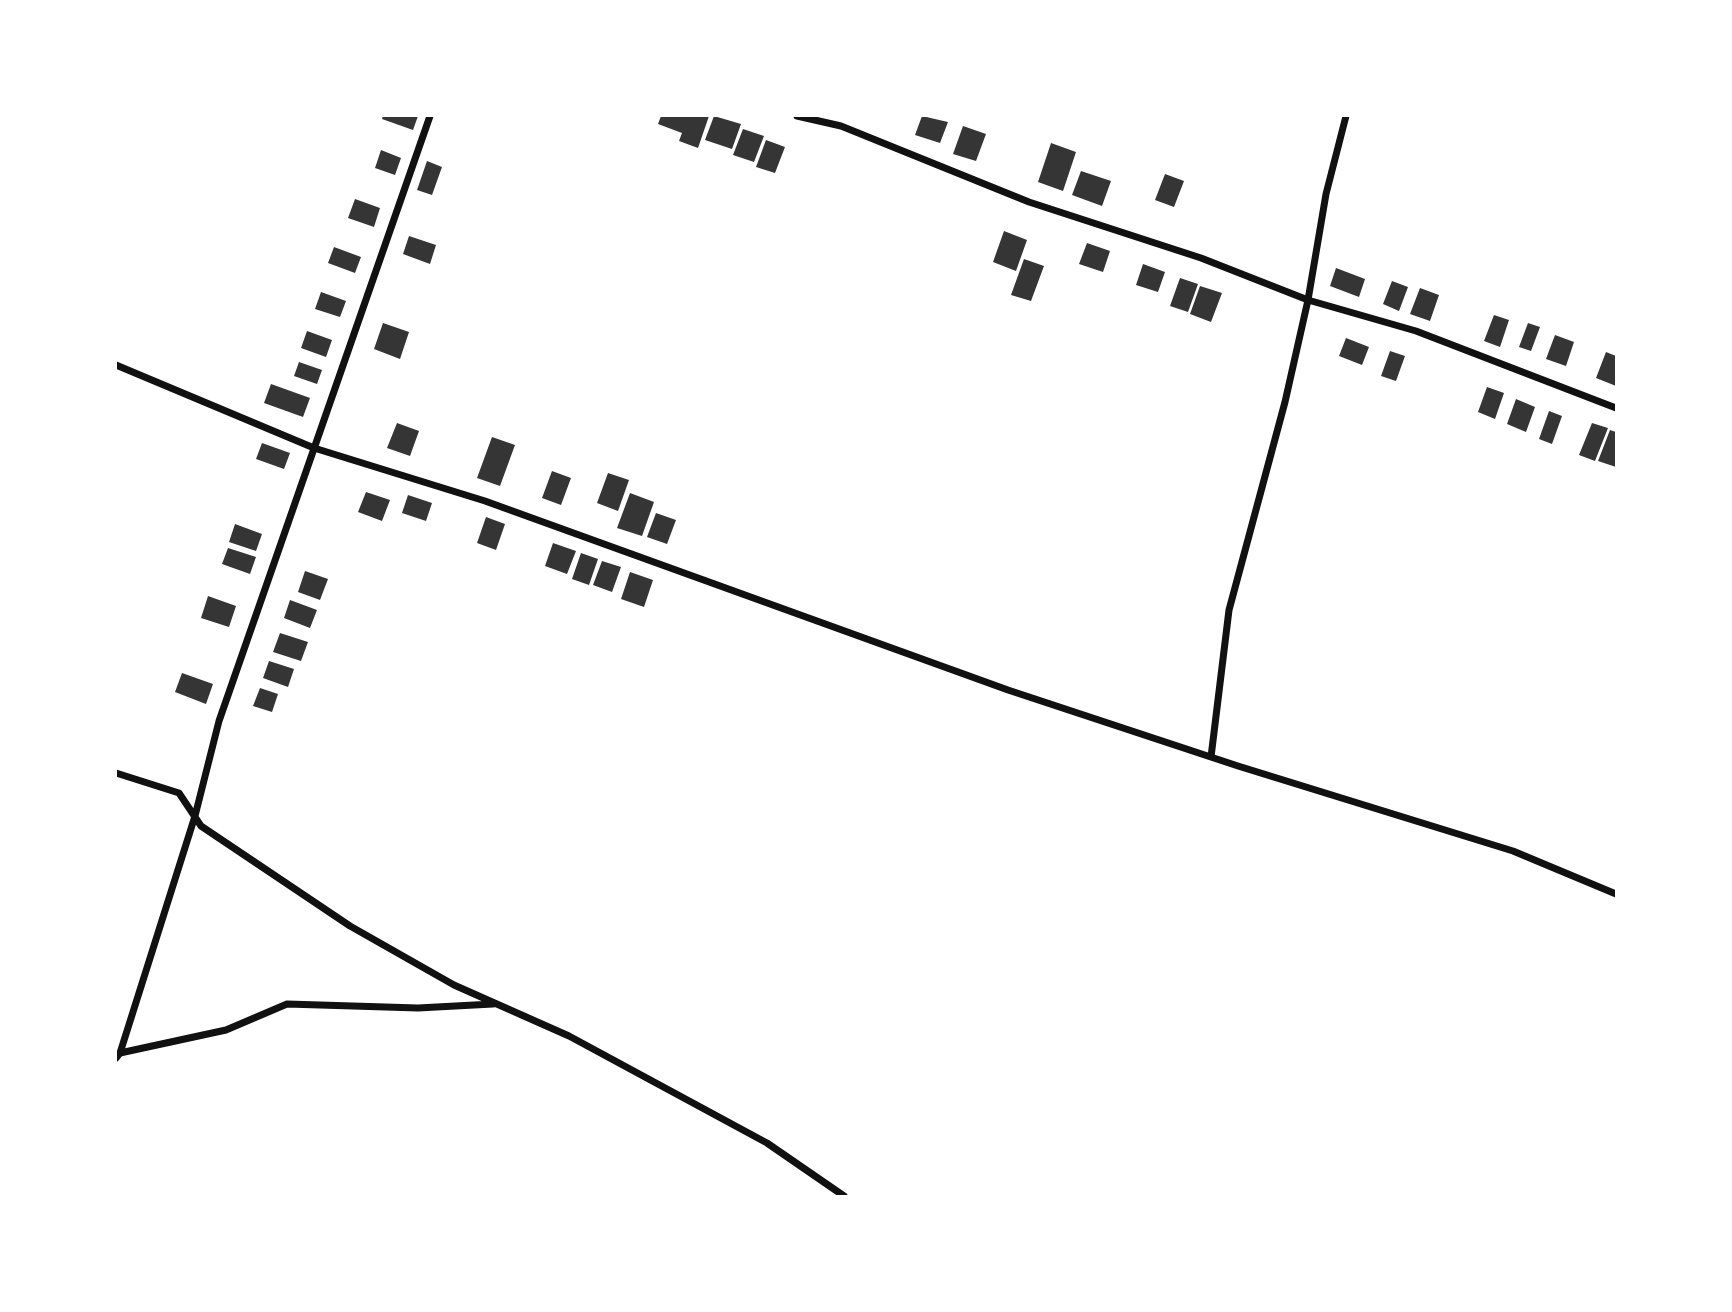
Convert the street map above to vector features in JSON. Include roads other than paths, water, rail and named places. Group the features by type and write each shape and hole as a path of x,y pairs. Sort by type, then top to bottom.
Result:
{"street":[{"path":"118,1056 195,816 219,721 430,116"},
{"path":"797,116 841,126 1029,202 1201,258 1307,300 1416,331 1616,408"},
{"path":"1210,757 1229,610 1286,402 1326,194 1346,116"},
{"path":"116,365 314,448 485,501 982,681 1210,757 1513,851 1616,894"},
{"path":"116,774 179,793 201,826 350,926 454,985 569,1035 767,1143 844,1196"},
{"path":"118,1056 226,1030 287,1004 418,1008 497,1004"}]}
